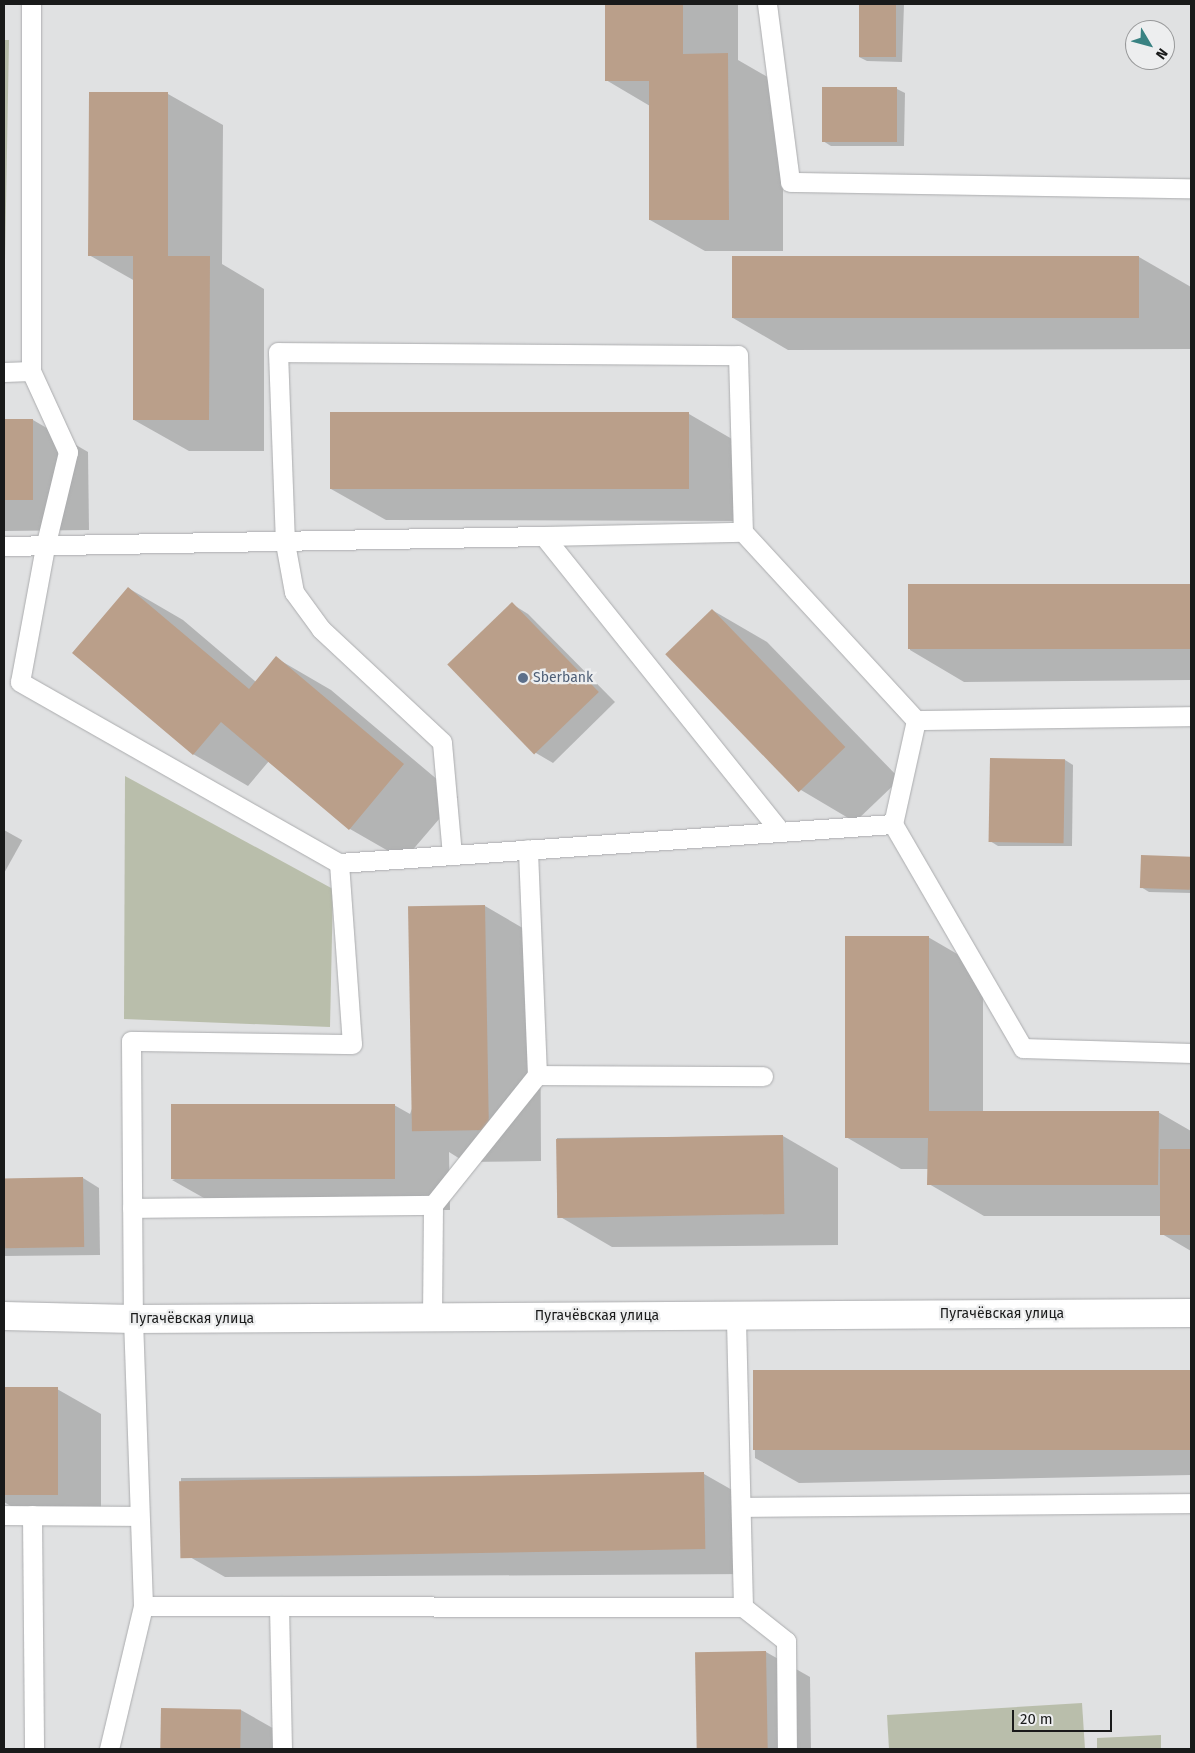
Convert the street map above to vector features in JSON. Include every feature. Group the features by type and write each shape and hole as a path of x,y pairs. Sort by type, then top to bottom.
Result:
{"street":[{"name":"Пугачёвская улица","path":"4,1316 133,1319 1191,1313"}],"lane":[{"path":"31,4 31,371 68,452 45,547 20,682 339,863 893,824"},
{"path":"767,4 790,182 1191,188"},
{"path":"452,855 442,742 320,629 294,592 285,543 278,352 738,355 743,532 916,720 1191,716"},
{"path":"4,372 31,371"},
{"path":"4,546 285,543 743,532"},
{"path":"544,536 780,832"},
{"path":"916,720 893,824 1023,1048 1191,1053"},
{"path":"432,1317 433,1205 537,1075 528,849"},
{"path":"109,1749 142,1606 133,1319 131,1041 352,1044 339,863"},
{"path":"537,1075 763,1076"},
{"path":"132,1208 433,1205"},
{"path":"736,1315 743,1606"},
{"path":"741,1507 1191,1503"},
{"path":"4,1515 139,1516"},
{"path":"32,1516 34,1749"},
{"path":"142,1606 743,1606 786,1640 787,1749"},
{"path":"279,1606 282,1749"}],"green space":[{"path":"4,40 9,40 4,315"},
{"path":"125,776 333,889 330,1027 124,1019"},
{"path":"1082,1703 1085,1749 889,1749 887,1715"},
{"path":"1161,1735 1161,1749 1097,1749 1097,1738"}],"building":[{"path":"605,4 683,4 683,54 728,53 729,220 649,220 649,81 605,81"},
{"path":"859,4 896,4 896,57 859,57"},
{"path":"822,87 897,87 897,142 822,142"},
{"path":"89,92 168,92 168,256 210,256 209,420 133,420 133,256 88,256"},
{"path":"732,256 1139,256 1139,318 732,318"},
{"path":"330,412 689,412 689,489 330,489"},
{"path":"4,419 33,419 33,500 4,500"},
{"path":"908,584 1191,584 1191,649 908,649"},
{"path":"128,587 249,689 276,656 404,764 349,830 221,722 193,755 72,653"},
{"name":"Sberbank","path":"512,602 599,692 534,754 447,665"},
{"path":"712,609 845,747 799,792 665,654"},
{"path":"990,758 1065,759 1064,843 989,842"},
{"path":"1141,855 1191,857 1190,890 1140,888"},
{"path":"485,905 489,1130 412,1131 408,906"},
{"path":"845,936 929,936 929,1111 1159,1111 1158,1185 927,1185 928,1138 845,1138"},
{"path":"171,1104 395,1104 395,1179 171,1179"},
{"path":"783,1135 784,1214 557,1218 556,1139"},
{"path":"1160,1149 1191,1149 1191,1235 1160,1235"},
{"path":"83,1177 84,1247 5,1248 4,1178"},
{"path":"753,1370 1191,1370 1191,1450 753,1450"},
{"path":"4,1387 58,1387 58,1495 4,1495"},
{"path":"704,1472 705,1549 180,1558 179,1481"},
{"path":"766,1651 768,1749 697,1749 695,1652"},
{"path":"161,1708 241,1709 240,1749 160,1749"}],"place":[{"name":"Sberbank","path":"523,678"}]}
